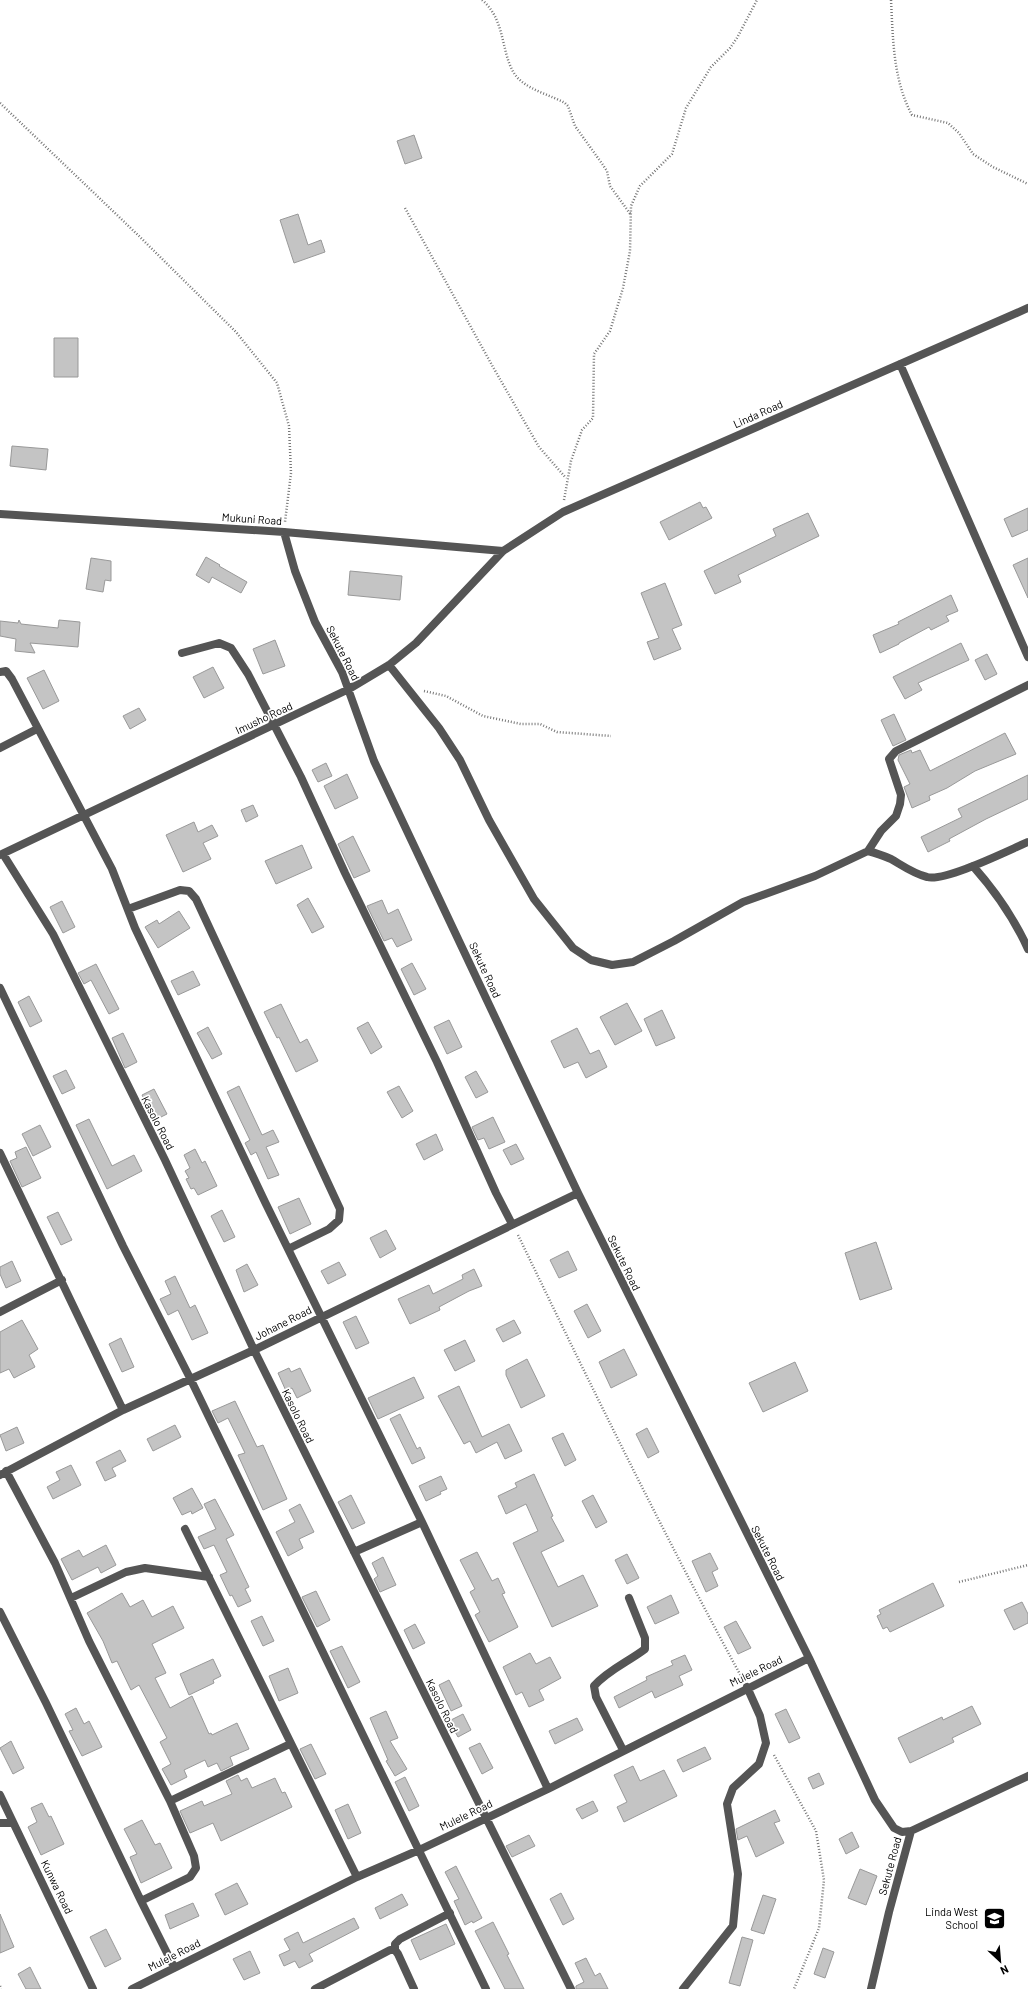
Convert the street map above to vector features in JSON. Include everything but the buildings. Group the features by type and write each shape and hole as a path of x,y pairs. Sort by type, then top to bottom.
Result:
{"street":[{"name":"Linda Road","path":"503,551 563,512 1028,308"},
{"path":"900,364 1028,657"},
{"name":"Mukuni Road","path":"0,514 284,532 503,551"},
{"name":"Sekute Road","path":"284,532 295,571 315,622 342,672 374,761 578,1193 808,1658 875,1800 894,1828 902,1832 911,1831 889,1912 871,1989"},
{"name":"Imusho Road","path":"1,854 274,726 349,689 389,665 416,643 503,551"},
{"path":"182,653 219,642 231,648 248,674 301,777 344,873 437,1062 496,1194 512,1224"},
{"path":"389,665 439,728 460,760 489,820 534,899 573,948 591,960 612,965 633,962 743,902 814,876 868,851 881,831 896,816 900,804 900,795 889,759 896,751 1028,685"},
{"path":"0,672 6,671 12,679 112,869 135,928 288,1249 422,1522 548,1789"},
{"path":"0,748 38,729"},
{"path":"868,851 890,859 912,872 929,878 949,874 974,866 1028,842"},
{"name":"Kasolo Road","path":"1,854 53,934 165,1160 254,1350 571,1989"},
{"path":"974,866 994,890 1017,925 1028,949"},
{"path":"128,910 180,890 189,891 196,899 340,1209 339,1220 329,1229 288,1249"},
{"path":"0,988 123,1246 190,1378 486,1989"},
{"path":"0,1153 123,1410"},
{"name":"Johane Road","path":"3,1473 123,1410 254,1350 321,1316 578,1193"},
{"path":"0,1312 62,1280"},
{"path":"3,1473 55,1562 89,1641 170,1801 194,1856 196,1868 190,1877 141,1901"},
{"path":"354,1552 422,1522"},
{"path":"185,1529 357,1877"},
{"path":"71,1598 126,1572 145,1568 209,1577"},
{"path":"623,1750 596,1697 594,1686 603,1676 645,1649 645,1638 629,1598"},
{"path":"0,1612 46,1703 174,1967"},
{"name":"Mulele Road","path":"132,1989 357,1877 419,1850 485,1817 548,1789 747,1687 808,1658"},
{"path":"683,1989 723,1941 733,1926 736,1909 738,1874 727,1804 733,1788 759,1764 766,1743 760,1716 747,1687"},
{"path":"170,1801 290,1744"},
{"path":"911,1831 1028,1776"},
{"name":"Kunwa Road","path":"0,1795 93,1989"},
{"path":"0,1823 13,1823"},
{"path":"414,1989 395,1950 395,1944 400,1939 450,1913"},
{"path":"315,1989 390,1950 395,1950"}],"path":[{"path":"482,0 491,7 499,23 512,70 521,81 565,103 568,106 575,126 607,171 610,186 631,216"},
{"path":"563,512 566,478 570,461 582,430 593,418 594,354 610,331 623,288 630,251 631,206 640,186 672,154 686,108 711,66 730,48 737,38 757,0"},
{"path":"892,0 897,73 905,102 912,115 948,123 959,133 973,154 993,167 1028,184"},
{"path":"0,103 140,237 236,332 276,383 289,426 292,473 284,532"},
{"path":"405,208 489,361 539,447 566,478"},
{"path":"410,691 421,691 446,696 483,716 521,724 540,724 557,732 611,736"},
{"path":"512,1224 594,1393 703,1607 747,1687"},
{"path":"959,1582 1028,1565"},
{"path":"766,1743 787,1776 816,1831 824,1880 819,1928 794,1989"}],"place":[{"name":"Linda West School","path":"994,1918"}]}
